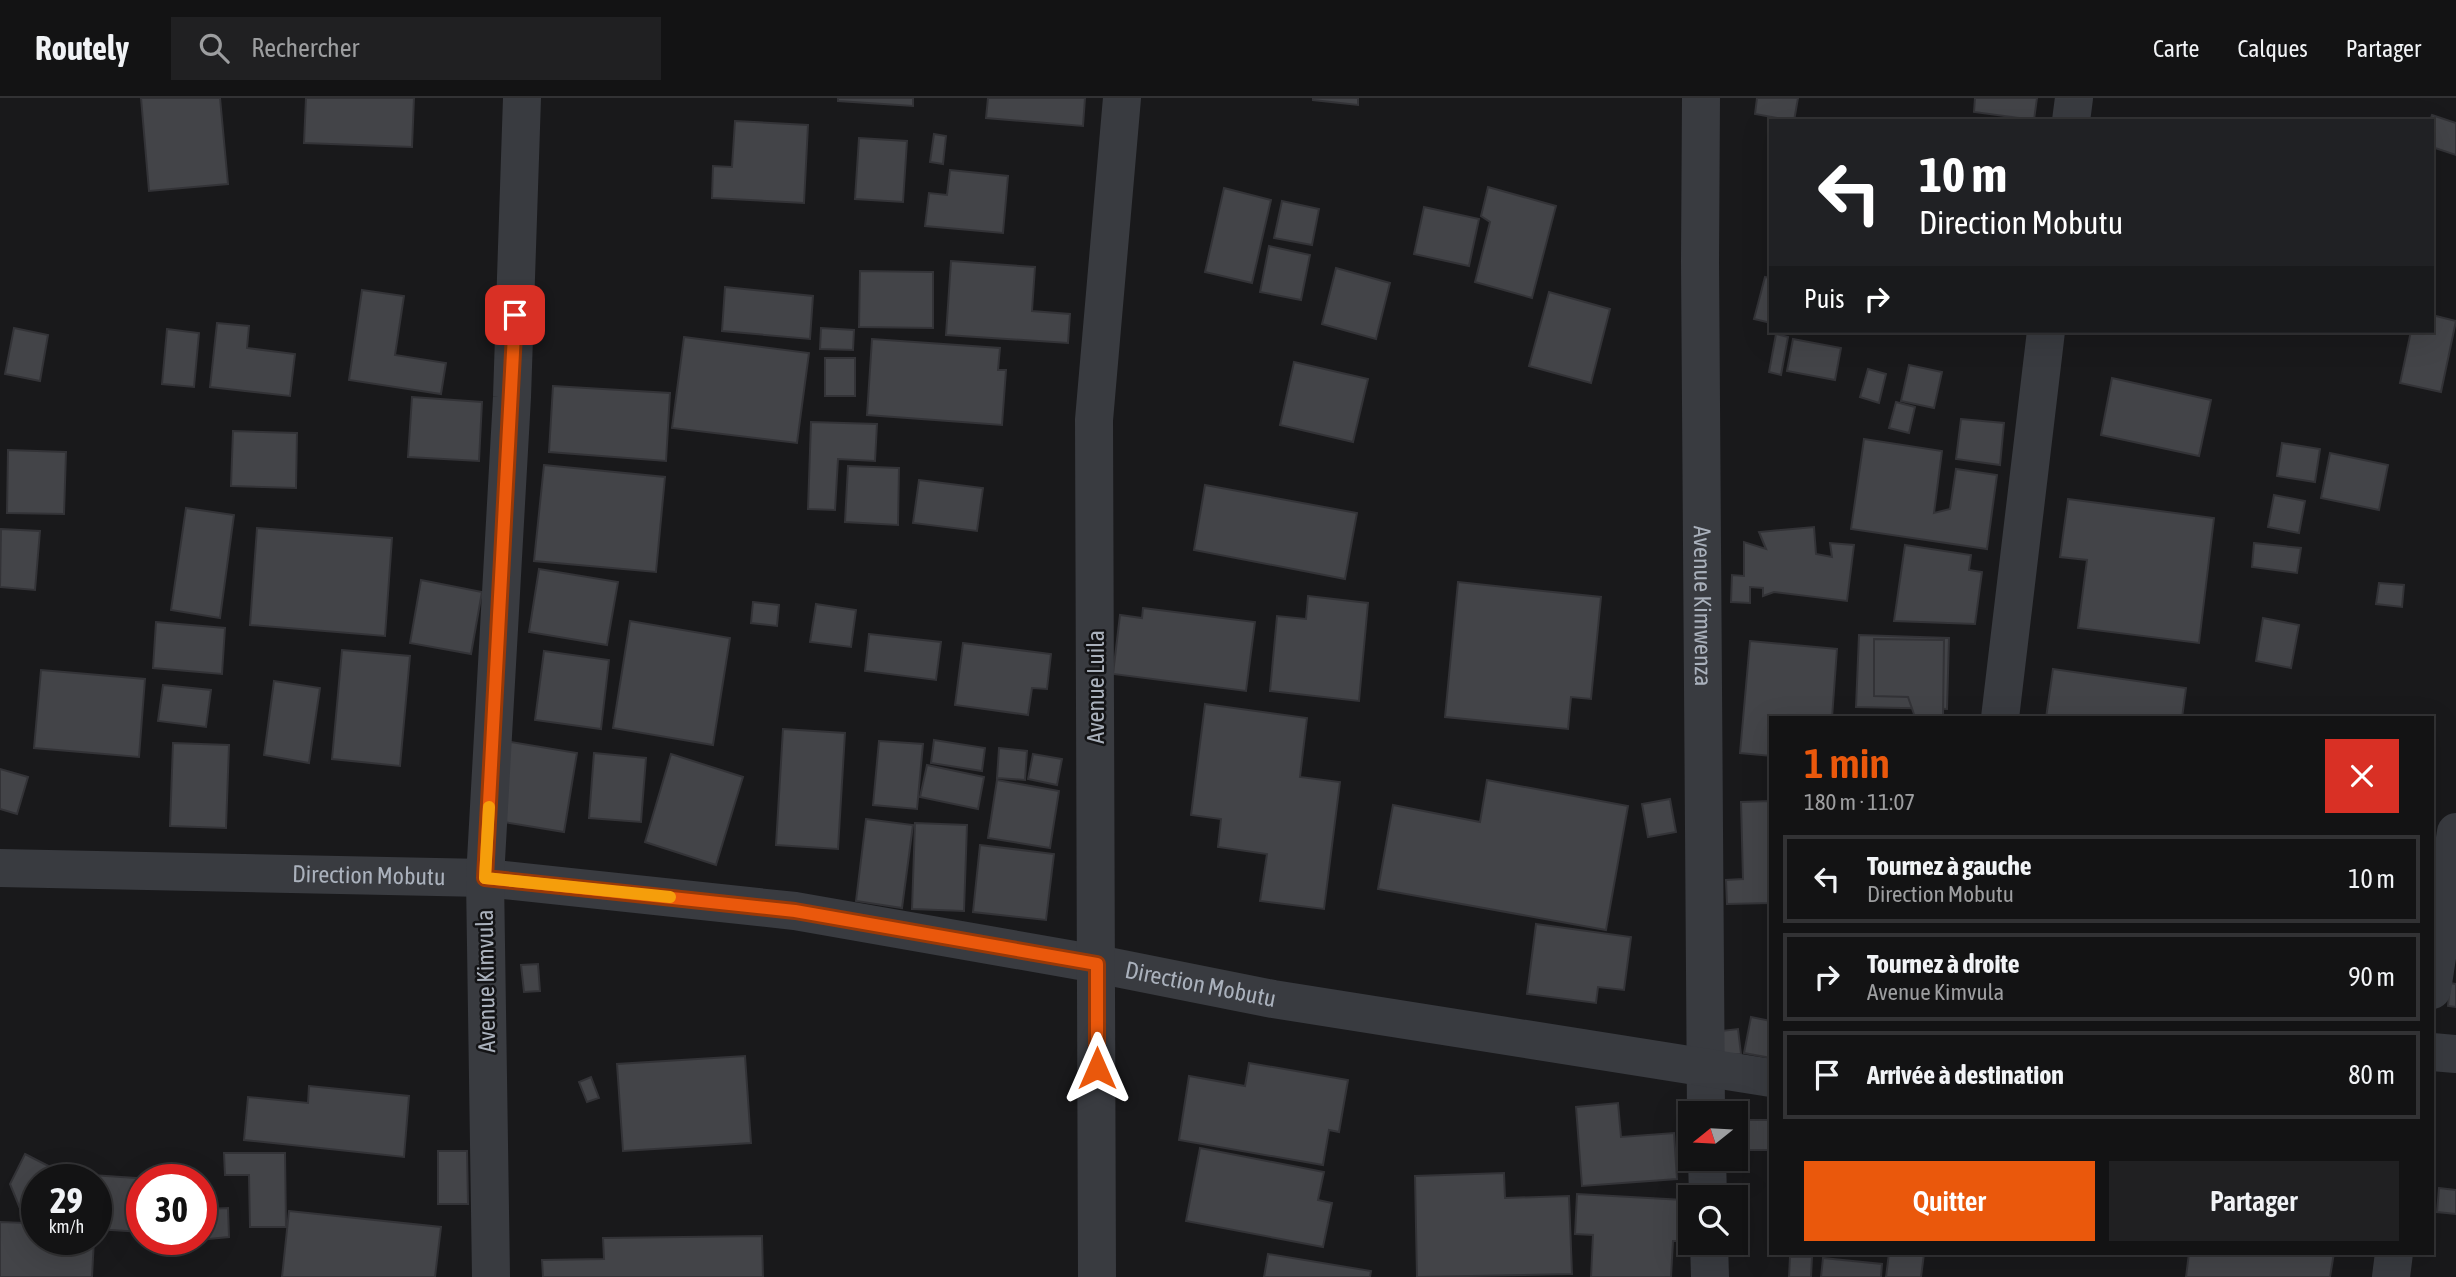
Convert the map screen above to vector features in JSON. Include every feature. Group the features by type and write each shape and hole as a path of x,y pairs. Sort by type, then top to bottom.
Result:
{"street":[{"name":"Avenue Kimvula","path":"492,1277 485,878 512,397 522,98"},
{"name":"Avenue Luila","path":"1097,1277 1094,420 1122,98"},
{"name":"Avenue Kimwenza","path":"1701,98 1706,1101"},
{"path":"2071,119 2074,98"},
{"path":"2000,716 2046,333"},
{"path":"2434,977 2456,832"},
{"name":"Direction Mobutu","path":"0,868 485,878 795,911 1097,964 1273,999 1769,1078"},
{"path":"2434,1052 2456,1054"},
{"path":"1709,1255 1710,1277"},
{"path":"2391,1277 2394,1255"}],"building":[{"path":"141,98 220,98 228,184 149,191"},
{"path":"306,98 414,98 412,147 304,143"},
{"path":"838,98 913,98 913,106 838,101"},
{"path":"988,98 1085,98 1083,126 986,118"},
{"path":"1358,98 1358,105 1313,100"},
{"path":"1757,98 1798,98 1794,119 1755,114"},
{"path":"1975,98 2037,98 2034,119 1974,112"},
{"path":"2432,115 2456,123 2456,155 2434,148 2434,119 2431,119"},
{"path":"735,121 808,125 804,203 712,198 713,166 732,167"},
{"path":"934,134 946,136 943,164 930,162"},
{"path":"859,138 907,141 903,202 855,199"},
{"path":"950,170 1008,176 1003,233 925,226 929,193 947,195"},
{"path":"1488,187 1556,206 1532,298 1475,282 1490,222 1481,216"},
{"path":"1224,188 1271,200 1252,283 1205,272"},
{"path":"1282,201 1319,209 1312,245 1274,238"},
{"path":"1424,207 1479,219 1469,266 1414,254"},
{"path":"1269,246 1310,255 1301,300 1260,292"},
{"path":"951,261 1035,267 1032,311 1070,314 1068,343 946,335"},
{"path":"1336,268 1390,283 1376,339 1322,324"},
{"path":"860,271 933,272 933,328 859,327"},
{"path":"1765,277 1769,278 1769,323 1754,319"},
{"path":"725,287 813,296 810,339 722,331"},
{"path":"362,290 404,296 395,355 446,363 441,394 349,380"},
{"path":"1549,292 1610,309 1591,383 1529,366"},
{"path":"2434,316 2456,321 2441,392 2400,383 2411,333 2434,333"},
{"path":"217,323 249,326 247,348 295,354 290,396 210,387"},
{"path":"14,328 48,335 40,381 5,374"},
{"path":"821,328 854,330 853,350 820,349"},
{"path":"167,329 199,333 194,387 162,384"},
{"path":"1776,334 1788,337 1781,375 1769,372"},
{"path":"684,337 809,353 797,443 672,428"},
{"path":"872,339 1000,348 998,370 1006,370 1002,425 867,415"},
{"path":"1793,339 1841,348 1835,380 1787,371"},
{"path":"825,358 855,358 855,396 825,396"},
{"path":"1294,362 1368,379 1353,442 1280,425"},
{"path":"1909,365 1942,372 1934,408 1901,401"},
{"path":"1868,369 1886,374 1879,403 1860,397"},
{"path":"2112,378 2211,400 2199,456 2101,435"},
{"path":"553,386 670,393 666,461 549,452"},
{"path":"412,397 482,402 479,461 408,457"},
{"path":"1896,402 1915,407 1909,433 1889,428"},
{"path":"1961,419 2004,423 2000,465 1956,459"},
{"path":"811,422 877,424 875,461 838,459 835,510 808,509"},
{"path":"233,431 297,433 296,488 231,486"},
{"path":"1864,439 1942,451 1934,513 1950,509 1956,469 1997,475 1987,549 1851,529"},
{"path":"2282,443 2320,449 2315,482 2277,476"},
{"path":"8,450 66,452 64,514 7,513"},
{"path":"2330,453 2388,465 2379,510 2321,498"},
{"path":"544,465 665,477 656,572 534,561"},
{"path":"848,466 899,468 898,525 845,522"},
{"path":"919,480 983,488 977,531 913,523"},
{"path":"1205,485 1357,513 1345,579 1194,550"},
{"path":"2274,495 2305,501 2299,533 2268,527"},
{"path":"2068,499 2214,518 2199,643 2078,628 2087,560 2060,557"},
{"path":"186,508 234,515 220,618 171,610"},
{"path":"1814,527 1816,554 1832,557 1830,543 1854,545 1847,601 1774,592 1763,596 1763,588 1750,587 1750,603 1731,602 1732,575 1744,576 1744,542 1766,549 1759,532"},
{"path":"257,528 392,538 385,636 250,625"},
{"path":"1,529 40,531 35,590 0,587"},
{"path":"2254,543 2301,548 2297,573 2252,567"},
{"path":"1905,545 1971,555 1969,570 1982,572 1975,624 1894,621"},
{"path":"539,569 618,582 607,645 529,632"},
{"path":"421,580 482,592 471,654 410,643"},
{"path":"1458,582 1601,597 1591,699 1571,697 1568,729 1445,717"},
{"path":"2379,583 2404,585 2402,607 2376,604"},
{"path":"1308,596 1368,603 1359,701 1270,691 1277,616 1306,619"},
{"path":"753,602 779,605 777,626 751,623"},
{"path":"816,604 856,610 851,647 810,642"},
{"path":"1143,608 1255,622 1246,691 1113,674 1120,615 1142,618"},
{"path":"2263,618 2299,625 2291,668 2256,661"},
{"path":"630,621 730,638 713,745 613,728"},
{"path":"156,622 225,628 222,674 153,668"},
{"path":"869,634 941,642 936,680 865,671"},
{"path":"1859,635 1949,638 1947,709 1856,707"},
{"path":"1874,639 1944,640 1943,716 1915,716 1908,697 1874,696"},
{"path":"1750,641 1837,649 1832,716 1769,716 1769,756 1740,753"},
{"path":"963,643 1051,654 1047,689 1032,688 1028,715 955,705"},
{"path":"342,650 410,656 400,766 332,759"},
{"path":"544,651 609,660 601,729 535,720"},
{"path":"2053,669 2186,688 2182,716 2046,716"},
{"path":"41,670 145,679 139,757 34,748"},
{"path":"274,681 320,688 309,763 264,755"},
{"path":"163,685 211,690 206,727 158,721"},
{"path":"1205,704 1307,718 1300,777 1340,782 1324,909 1260,901 1267,854 1218,847 1221,819 1191,815"},
{"path":"783,729 845,733 838,849 776,845"},
{"path":"934,740 985,748 982,771 931,763"},
{"path":"505,741 577,753 564,832 492,820"},
{"path":"879,741 923,744 917,809 873,805"},
{"path":"173,743 229,745 226,828 170,826"},
{"path":"999,748 1027,751 1025,780 997,778"},
{"path":"594,753 646,758 641,822 589,818"},
{"path":"671,754 743,777 716,865 645,842"},
{"path":"1033,754 1062,759 1057,785 1028,779"},
{"path":"927,765 984,777 978,809 920,797"},
{"path":"0,769 28,777 17,814 0,809"},
{"path":"997,780 1059,791 1050,848 988,838"},
{"path":"1487,780 1628,806 1606,930 1378,889 1393,805 1480,822"},
{"path":"1670,799 1676,832 1648,837 1642,804"},
{"path":"1769,801 1769,903 1727,904 1726,880 1743,879 1741,802"},
{"path":"866,819 913,825 902,908 856,901"},
{"path":"915,823 967,825 964,911 912,909"},
{"path":"980,845 1054,854 1046,920 973,912"},
{"path":"1536,924 1631,937 1624,990 1598,987 1596,1003 1527,994"},
{"path":"538,964 540,991 524,992 521,965"},
{"path":"2450,983 2456,984 2456,1007 2448,1006"},
{"path":"1751,1017 1769,1021 1769,1058 1744,1053"},
{"path":"1738,1029 1741,1054 1716,1056 1712,1032"},
{"path":"745,1056 751,1143 623,1151 617,1064"},
{"path":"1249,1063 1348,1080 1339,1132 1329,1130 1323,1165 1179,1140 1189,1076 1245,1086"},
{"path":"591,1077 599,1098 587,1102 579,1082"},
{"path":"309,1086 409,1096 404,1157 244,1140 248,1097 308,1103"},
{"path":"1618,1103 1621,1137 1674,1133 1677,1179 1582,1186 1576,1107"},
{"path":"1748,1120 1769,1120 1769,1150 1748,1150"},
{"path":"1200,1148 1324,1172 1318,1200 1332,1203 1323,1247 1186,1221"},
{"path":"438,1151 467,1151 468,1204 438,1204"},
{"path":"224,1153 285,1153 286,1227 250,1227 249,1175 225,1175"},
{"path":"25,1154 44,1164 21,1164 21,1211 10,1184"},
{"path":"1504,1173 1505,1198 1569,1196 1572,1274 1417,1277 1415,1176"},
{"path":"112,1176 126,1177 126,1231 112,1230"},
{"path":"2439,1188 2456,1190 2456,1214 2437,1212"},
{"path":"1577,1194 1678,1200 1678,1241 1673,1241 1671,1277 1591,1277 1593,1235 1575,1234"},
{"path":"228,1208 229,1237 217,1238 217,1209"},
{"path":"289,1211 441,1227 435,1277 282,1277"},
{"path":"0,1222 21,1223 21,1255 93,1255 92,1277 0,1277"},
{"path":"762,1236 763,1277 543,1277 542,1260 604,1259 603,1238"},
{"path":"1268,1254 1371,1271 1370,1277 1264,1277"},
{"path":"1889,1255 1924,1255 1921,1277 1886,1277"},
{"path":"2189,1255 2334,1255 2330,1277 2186,1277"},
{"path":"1790,1257 1812,1257 1811,1277 1789,1277"},
{"path":"1823,1258 1882,1264 1881,1277 1821,1277"}],"slow traffic":[{"path":"489,807 485,878 670,897"}],"route":[{"path":"515,315 485,878 795,911 1097,964 1097,1068"}]}
